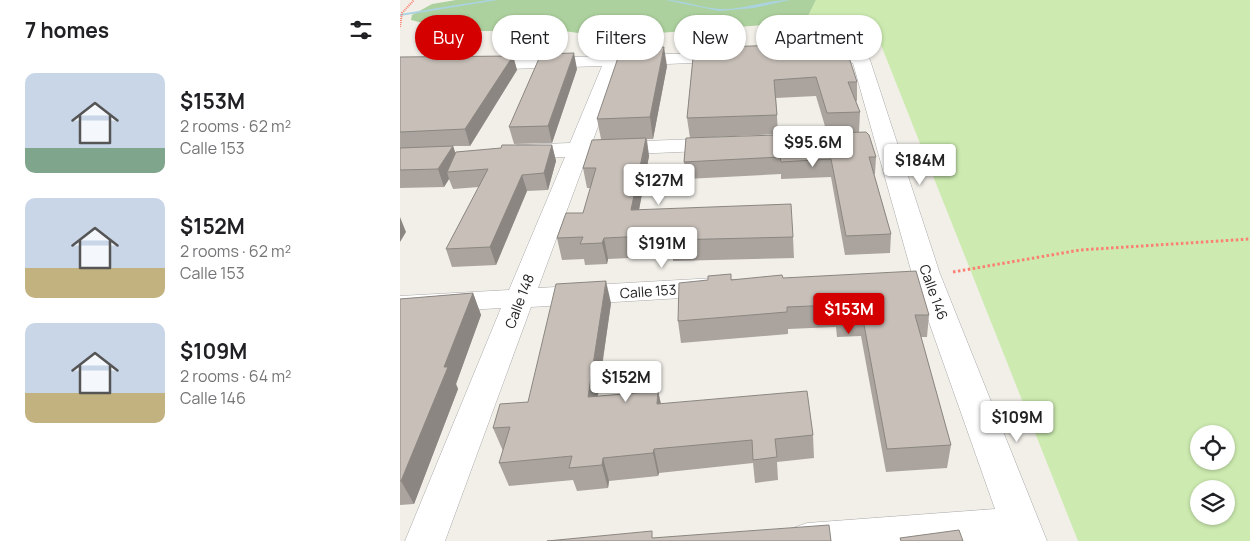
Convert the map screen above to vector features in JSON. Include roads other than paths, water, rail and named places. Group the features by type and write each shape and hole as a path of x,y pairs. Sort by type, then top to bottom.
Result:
{"street":[{"path":"458,65 751,57"},
{"name":"Calle 146","path":"861,60 875,139 911,275 1024,532"},
{"name":"Calle 148","path":"425,541 613,61"},
{"path":"499,153 746,144"},
{"name":"Calle 153","path":"400,305 520,300 738,286"},
{"path":"807,541 1024,532"}],"waterway":[{"path":"400,15 496,0"},
{"path":"667,0 719,10 754,7 788,0"}]}
